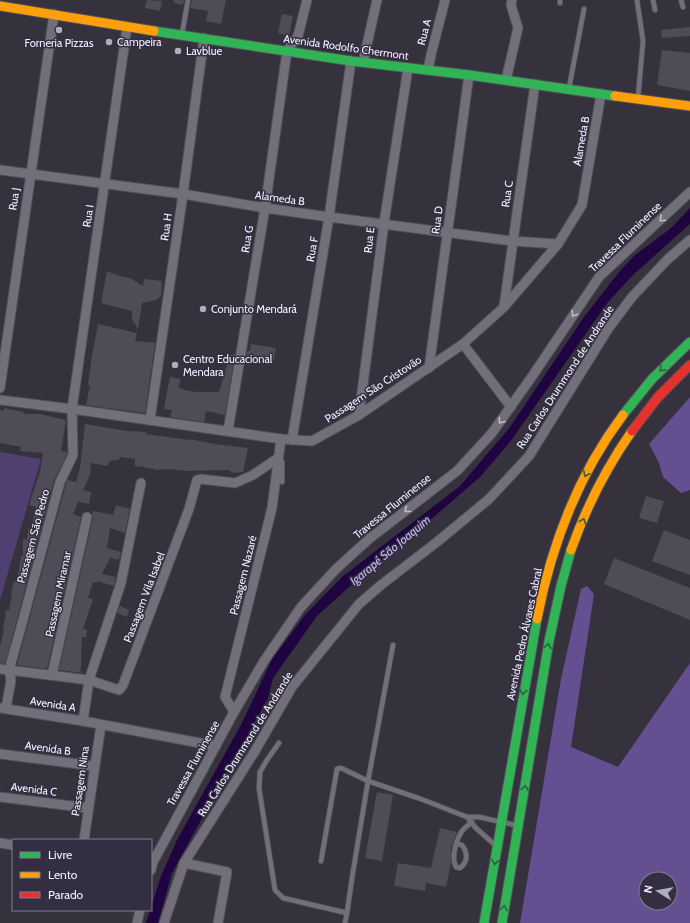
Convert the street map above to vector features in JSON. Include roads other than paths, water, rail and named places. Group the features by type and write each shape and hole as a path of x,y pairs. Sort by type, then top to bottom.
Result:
{"main road":[{"name":"Avenida Rodolfo Chermont","path":"0,6 351,61 506,80 690,106"},
{"name":"Avenida Pedro Álvares Cabral","path":"484,923 538,611 552,557 568,512 588,470 614,427 641,391 670,360 690,342"},
{"path":"502,923 542,678 557,601 573,545 601,481 623,443 655,402 690,366"}],"street":[{"path":"287,51 298,36 307,0"},
{"path":"363,62 377,0"},
{"name":"Rua A","path":"428,70 445,0"},
{"path":"506,80 518,28 511,5 512,0"},
{"name":"Rua J","path":"0,388 54,14"},
{"name":"Rua I","path":"72,408 127,27"},
{"name":"Rua H","path":"150,420 204,38"},
{"name":"Rua G","path":"228,431 265,208 287,51"},
{"name":"Rua F","path":"292,440 330,217 351,61"},
{"name":"Rua E","path":"359,415 384,223 408,68"},
{"name":"Rua D","path":"429,368 468,75"},
{"name":"Rua C","path":"504,307 512,241 536,84"},
{"name":"Alameda B","path":"577,214 582,204 601,94"},
{"name":"Alameda B","path":"0,170 183,194 265,208 384,223 448,233 512,241 558,244"},
{"name":"Travessa Fluminense","path":"152,865 234,712 264,661 301,607 336,569 369,539 457,470 492,433 599,277 690,192"},
{"name":"Passagem São Cristovão","path":"0,400 72,408 281,439 312,441 359,415 463,344 504,307 558,244 577,214"},
{"name":"Rua Carlos Drummond de Andrande","path":"164,923 184,863 255,751 292,687 359,604 489,499 529,456 608,329 632,297 667,260 690,240"},
{"path":"463,344 511,407"},
{"name":"Passagem São Pedro","path":"3,708 11,680 5,670 60,482 73,455 72,408"},
{"name":"Passagem Nazaré","path":"234,712 225,697 272,508 281,439"},
{"name":"Passagem Vila Isabel","path":"89,680 119,690 123,685 189,509 197,480 201,479 236,483 253,475 278,458"},
{"path":"83,721 89,680 121,583 141,483"},
{"name":"Passagem Miramar","path":"52,675 87,517"},
{"path":"5,670 89,680"},
{"name":"Avenida A","path":"3,708 83,721 216,746"},
{"name":"Passagem Nina","path":"84,839 101,725"},
{"name":"Avenida B","path":"0,754 94,766"},
{"name":"Avenida C","path":"0,797 88,808"},
{"path":"0,844 12,845"},
{"path":"184,863 227,872 218,923"},
{"path":"137,923 140,911"}],"lane":[{"path":"182,35 188,0"},
{"path":"637,0 643,41 637,99"},
{"path":"653,0 655,10"},
{"path":"681,0 683,7"},
{"path":"569,89 584,9"},
{"path":"281,439 282,482"},
{"path":"345,923 368,781 393,645"},
{"path":"279,743 266,760 260,772 260,788 275,890 283,898 347,913"},
{"path":"321,861 337,769 341,768 368,781 467,817 479,817 518,826"},
{"path":"467,817 476,828 497,847"},
{"path":"457,844 462,845 466,854 466,861 460,868 456,867 454,863 457,844 458,839 462,830 472,822"}],"water":[{"name":"Igarapé São Joaquim","path":"690,208 690,224 633,275 608,302 510,442 480,477 428,522 360,577 317,616 273,678 268,698 172,873 158,923 146,923 150,911 152,911 152,904 161,876 177,840 242,723 272,659 305,615 342,577 460,486 510,427 584,317 619,272 635,255 670,229"}],"place":[{"name":"Forneria Pizzas","path":"59,30"},
{"name":"Campeira","path":"109,42"},
{"name":"Lavblue","path":"178,51"},
{"name":"Conjunto Mendará","path":"203,309"},
{"name":"Centro Educacional Mendara","path":"175,365"}]}
